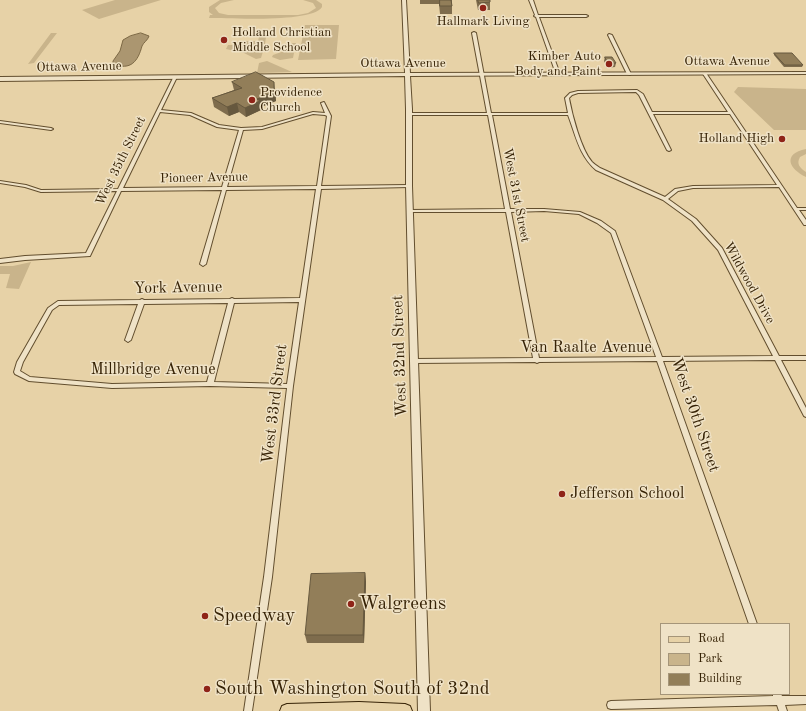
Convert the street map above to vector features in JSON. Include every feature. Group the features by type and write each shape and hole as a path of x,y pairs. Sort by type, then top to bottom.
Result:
{"main road":[{"path":"287,711 359,709 404,711"}],"street":[{"name":"West 32nd Street","path":"404,0 408,75 409,186 424,711"},
{"path":"531,0 558,74"},
{"path":"536,16 586,16"},
{"name":"West 31st Street","path":"474,32 537,361"},
{"path":"610,36 629,74"},
{"name":"Ottawa Avenue","path":"0,79 482,74 806,73"},
{"path":"705,74 806,224"},
{"name":"West 35th Street","path":"0,261 25,258 88,255 174,77"},
{"name":"Wildwood Drive","path":"650,113 638,91 578,92 571,94 567,101 570,114 585,155 598,169 666,199 694,220 720,250 806,414"},
{"path":"323,103 329,116"},
{"path":"158,111 191,114 218,126 241,129 262,128 313,113 326,114 329,116"},
{"path":"669,150 650,113 731,113"},
{"path":"409,114 570,114"},
{"name":"West 33rd Street","path":"248,711 268,577 290,386 329,116"},
{"path":"0,122 51,129"},
{"path":"203,264 241,129"},
{"name":"Pioneer Avenue","path":"0,182 26,186 41,191 409,186"},
{"path":"666,199 678,190 693,187 780,186"},
{"path":"796,209 806,209"},
{"name":"West 30th Street","path":"410,212 572,212 586,215 599,222 612,232 660,360 753,623"},
{"path":"210,384 232,300"},
{"name":"York Avenue","path":"17,372 20,362 50,309 55,304 142,301 302,300"},
{"path":"128,340 142,301"},
{"name":"Van Raalte Avenue","path":"415,362 806,358"},
{"name":"Millbridge Avenue","path":"17,372 29,379 97,385 138,386 210,384 290,386"},
{"path":"778,698 783,711"},
{"path":"612,705 778,698 806,700"}],"green space":[{"path":"115,0 161,0 99,19 82,10"},
{"path":"220,0 234,0 221,3 215,8 219,13 228,15 298,15 308,13 316,8 313,3 303,0 316,0 322,4 322,7 315,12 288,18 209,18 210,15 213,15 209,12 209,7"},
{"path":"305,25 339,25 336,59 298,60"},
{"path":"51,33 57,33 34,63 28,64"},
{"path":"259,37 266,37 265,44 261,44 260,48 264,48 261,58 256,59 244,53 226,49 228,45 247,45 244,44 243,41 258,41"},
{"path":"292,43 296,43 293,58 280,60 272,57 273,55 290,49"},
{"path":"267,61 292,72 257,73 259,63"},
{"path":"738,87 806,89 806,130 774,130 734,92"},
{"path":"806,149 806,154 800,157 798,162 800,167 806,172 806,177 795,170 792,166 791,158 793,154 798,151"},
{"path":"31,262 19,289 6,288 10,274 0,274 0,266 13,266"}],"shaded area":[{"path":"141,33 149,36 136,60 125,66 113,64 113,61 120,51 123,40"}],"building":[{"path":"440,0 451,0 452,6 440,6"},
{"path":"478,0 490,0 490,2 479,3"},
{"path":"774,53 792,53 803,65 785,65"},
{"path":"605,57 612,57 616,63 608,63"},
{"path":"256,72 274,82 274,92 257,99 260,101 245,108 237,103 227,107 212,98 242,88 232,82"},
{"name":"Walgreens","path":"365,573 363,635 305,635 311,574"}],"place":[{"name":"Hallmark Living","path":"483,8"},
{"name":"Holland Christian Middle School","path":"224,40"},
{"name":"Kimber Auto Body and Paint","path":"609,64"},
{"name":"Providence Church","path":"252,100"},
{"name":"Holland High","path":"782,139"},
{"name":"Jefferson School","path":"562,494"},
{"name":"Walgreens","path":"351,604"},
{"name":"Speedway","path":"205,616"},
{"name":"South Washington South of 32nd","path":"207,689"}]}
